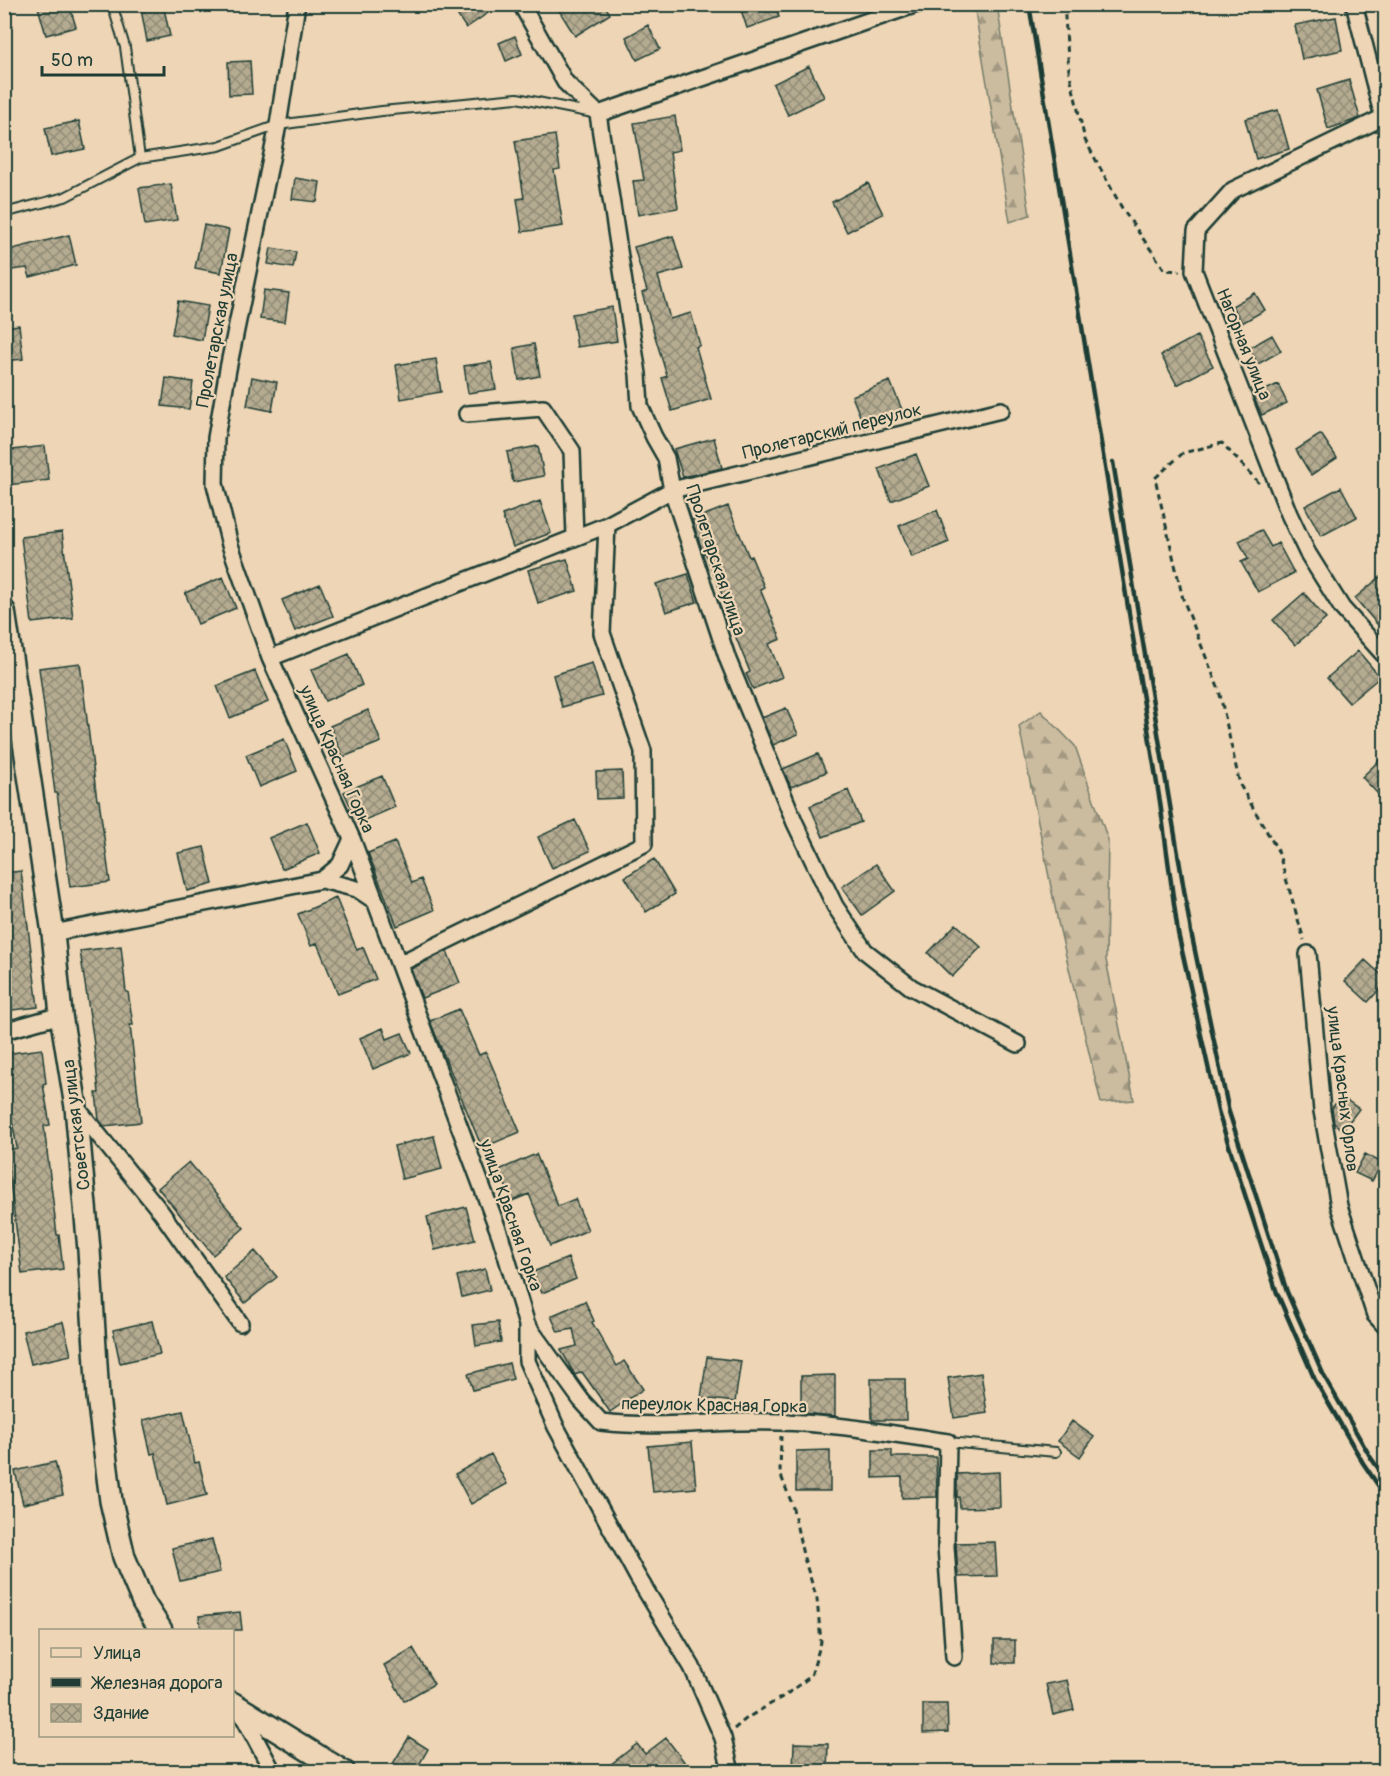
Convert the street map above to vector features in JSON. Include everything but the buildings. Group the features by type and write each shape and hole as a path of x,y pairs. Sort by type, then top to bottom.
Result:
{"main road":[{"name":"Советская улица","path":"4,611 53,933 61,1015 76,1107 89,1250 98,1397 111,1501 124,1557 143,1602 160,1629"},
{"path":"236,1705 344,1772"}],"street":[{"name":"Пролетарская улица","path":"270,658 230,545 215,484 216,438 278,125 297,4"},
{"path":"521,4 565,82 598,114 917,4"},
{"name":"Нагорная улица","path":"1354,4 1384,117 1233,190 1196,231 1194,271 1289,514 1307,552 1342,608 1386,657"},
{"name":"Пролетарская улица","path":"598,114 638,374 640,406 666,458 672,490 728,660 795,822 834,906 866,951 911,987 1018,1044"},
{"path":"467,414 543,408 572,451 575,537"},
{"name":"Пролетарский переулок","path":"270,658 607,525 672,490 1000,410"},
{"path":"399,964 644,844 643,751 602,633 607,525"},
{"name":"улица Красная Горка","path":"270,658 352,839 500,1235 527,1325 527,1361 556,1427 637,1576 692,1667 723,1738 731,1772"},
{"path":"322,880 340,866 352,839"},
{"path":"53,933 322,880 357,889 375,901"},
{"name":"улица Красных Орлов","path":"1308,954 1322,1110 1339,1206 1375,1315 1386,1327"},
{"path":"4,1031 61,1015"},
{"path":"76,1107 161,1212 240,1323"},
{"name":"переулок Красная Горка","path":"527,1325 581,1400 601,1422 628,1425 781,1422 866,1430 948,1442"},
{"path":"948,1442 946,1547 954,1657"},
{"path":"236,1705 273,1772"}],"lane":[{"path":"112,4 125,47 140,158"},
{"path":"4,213 65,197 140,158 219,146 278,125 382,111 518,98 598,114"},
{"path":"948,1442 1056,1452"}],"path":[{"path":"1064,4 1069,71 1086,140 1123,210 1165,270 1194,271"},
{"path":"1259,483 1222,443 1183,453 1155,478 1183,599 1219,690 1240,784 1278,851 1308,954"},
{"path":"723,1738 747,1718 784,1696 811,1676 821,1642 817,1599 803,1555 792,1504 780,1473 781,1422"}],"green space":[{"path":"974,5 997,5 1030,215 1010,222"},
{"path":"1041,711 1075,746 1108,840 1106,960 1134,1100 1101,1103 1058,922 1019,726"}],"railway":[{"path":"1029,4 1160,802 1178,933 1219,1115 1277,1293 1315,1380 1363,1463 1386,1497"},
{"path":"1113,462 1191,932 1229,1112 1287,1292 1324,1376 1371,1458 1386,1479"}]}
